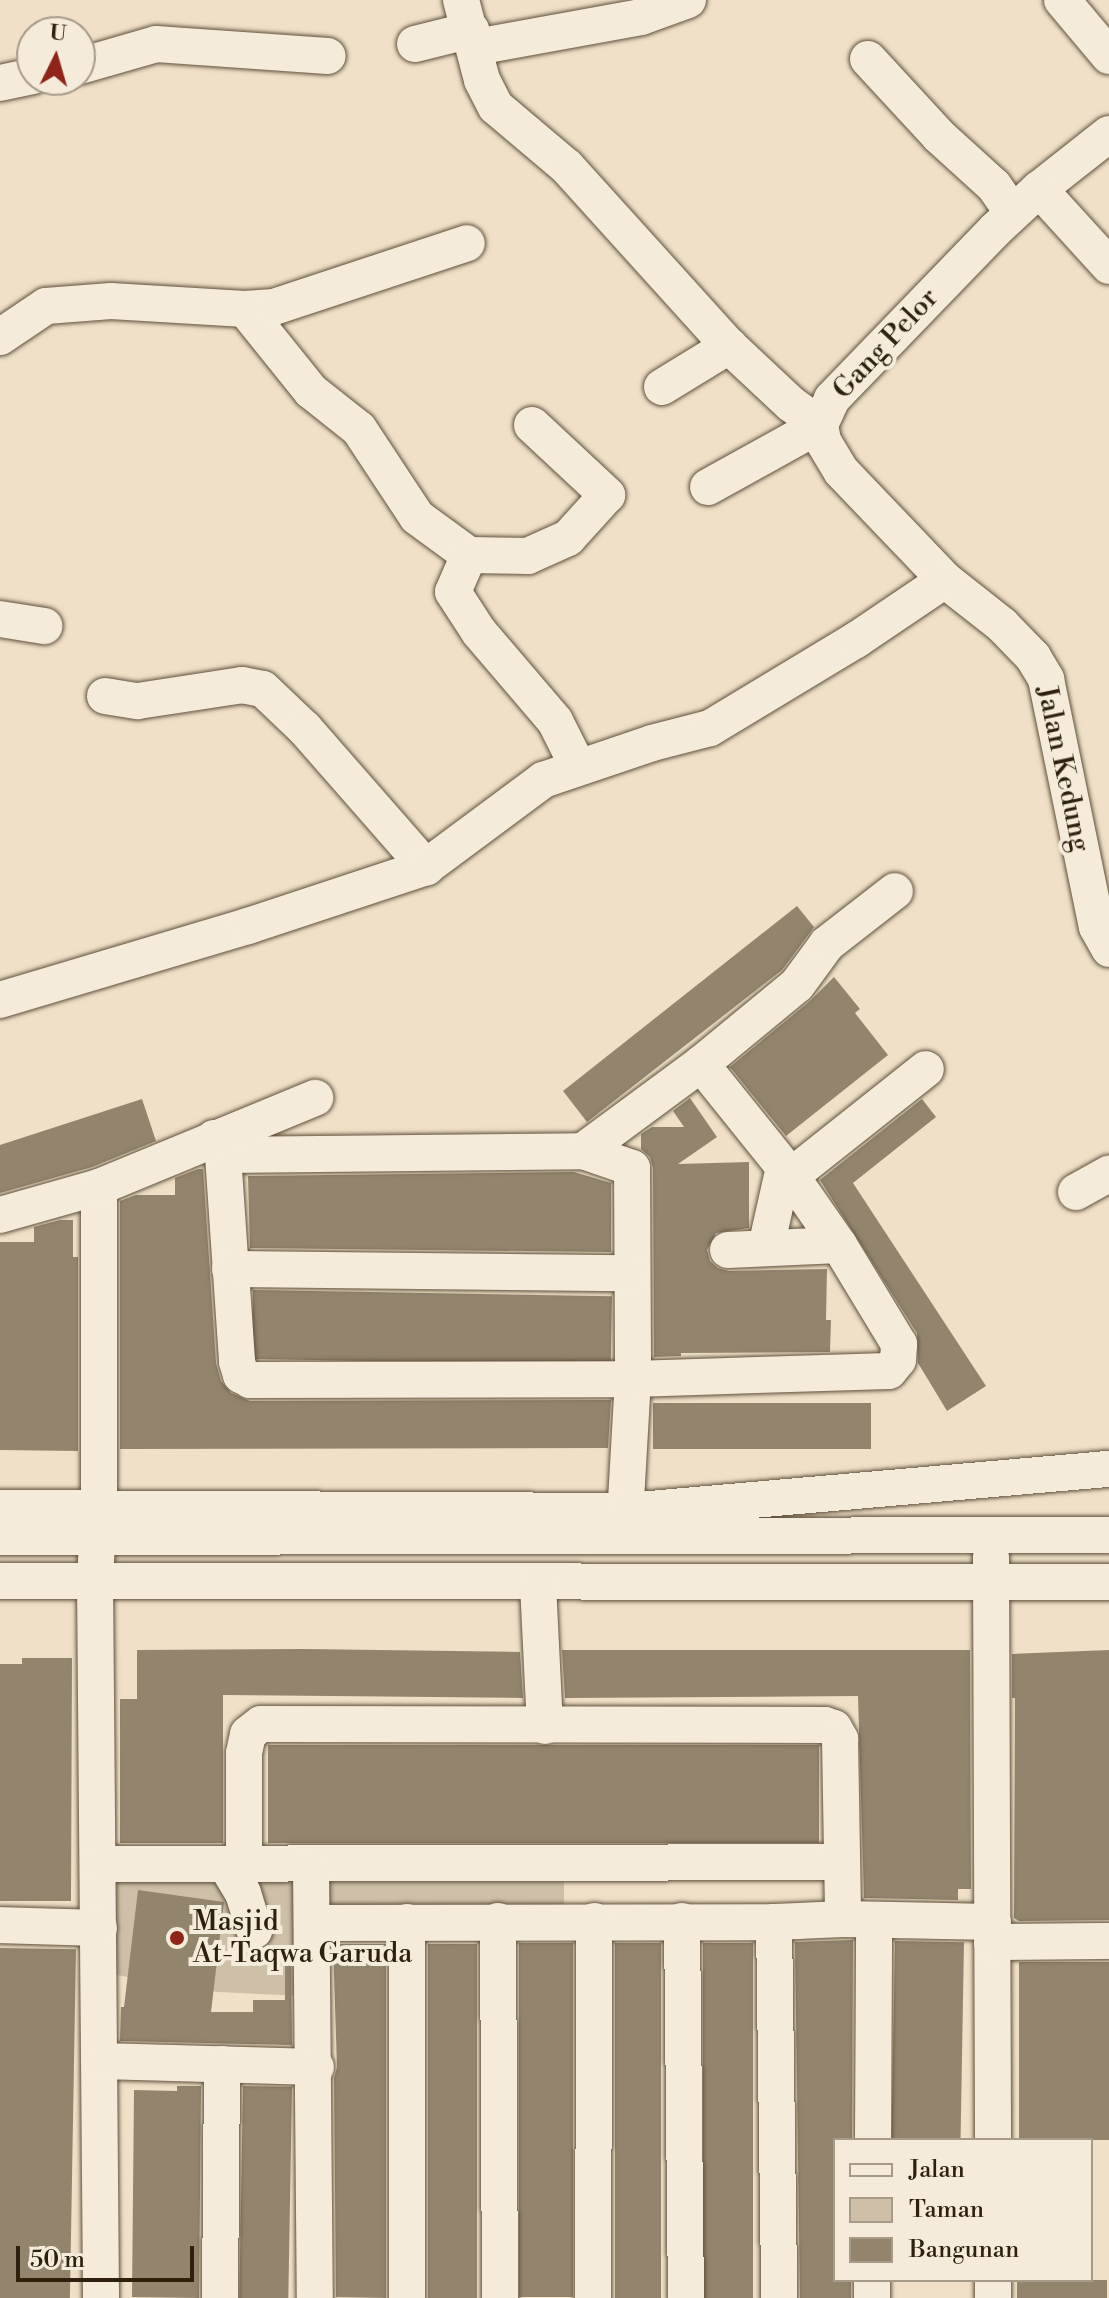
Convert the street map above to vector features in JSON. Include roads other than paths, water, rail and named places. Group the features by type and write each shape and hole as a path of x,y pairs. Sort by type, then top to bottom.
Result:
{"street":[{"path":"415,44 469,26 641,17 688,0"},
{"path":"1062,0 1109,56"},
{"path":"469,26 482,80 496,107 567,167 729,346 791,404 820,425 708,487"},
{"path":"96,61 156,44 328,56"},
{"path":"868,59 939,136 994,186 1013,213"},
{"name":"Gang Pelor","path":"945,580 841,471 823,441 820,425 832,399 1013,213 1109,134"},
{"path":"1039,189 1109,266"},
{"path":"0,337 46,306 111,301 245,309 274,307 467,243"},
{"path":"245,309 311,391 359,429 417,517 469,555 528,556 568,538 607,495 532,425"},
{"path":"662,387 729,346"},
{"path":"469,555 453,592 479,632 555,721 578,767"},
{"path":"0,1000 248,926 426,867 531,788 578,767 710,728 856,640 945,580"},
{"name":"Jalan Kedung","path":"945,580 1002,625 1033,657 1046,679 1097,927 1109,949"},
{"path":"0,619 44,626"},
{"path":"105,696 138,701 242,685 263,689 305,729 426,867"},
{"path":"583,1151 642,1104 701,1064 797,985 827,944 895,891"},
{"path":"219,1146 237,1362 241,1375 250,1380 633,1379 889,1371 898,1360 899,1344 839,1245 788,1172 701,1064"},
{"path":"766,1247 788,1172 926,1069"},
{"path":"0,1215 99,1187 219,1146 315,1098"},
{"path":"619,1581 626,1524 633,1379 630,1273 632,1168 642,1104"},
{"path":"219,1146 583,1151 632,1168"},
{"path":"1076,1192 1109,1174"},
{"path":"99,1187 98,1523 95,1579 101,2298"},
{"path":"728,1250 839,1245"},
{"path":"230,1269 630,1273"},
{"path":"626,1524 1109,1469"},
{"path":"0,1508 98,1523"},
{"path":"0,1537 98,1523 626,1524 993,1535 1109,1535"},
{"path":"993,1535 989,1581 993,2138"},
{"path":"0,1581 95,1579 538,1584 619,1581 1109,1582"},
{"path":"538,1584 545,1726"},
{"path":"254,1930 235,1865 244,1753 248,1734 254,1727 275,1724 810,1725 834,1728 840,1739 841,1755 841,1862 858,1920 873,2138"},
{"path":"98,1864 841,1862"},
{"path":"311,1865 316,2067 315,2298"},
{"path":"312,1923 858,1920 1109,1941"},
{"path":"498,1921 500,2298"},
{"path":"593,2298 594,1921"},
{"path":"682,1921 686,2298"},
{"path":"407,1922 407,2298"},
{"path":"774,1922 779,2298"},
{"path":"0,1925 99,1928"},
{"path":"101,2061 316,2067"},
{"path":"220,2298 222,2064"}],"place":[{"name":"Masjid At-Taqwa Garuda","path":"177,1938"}]}
